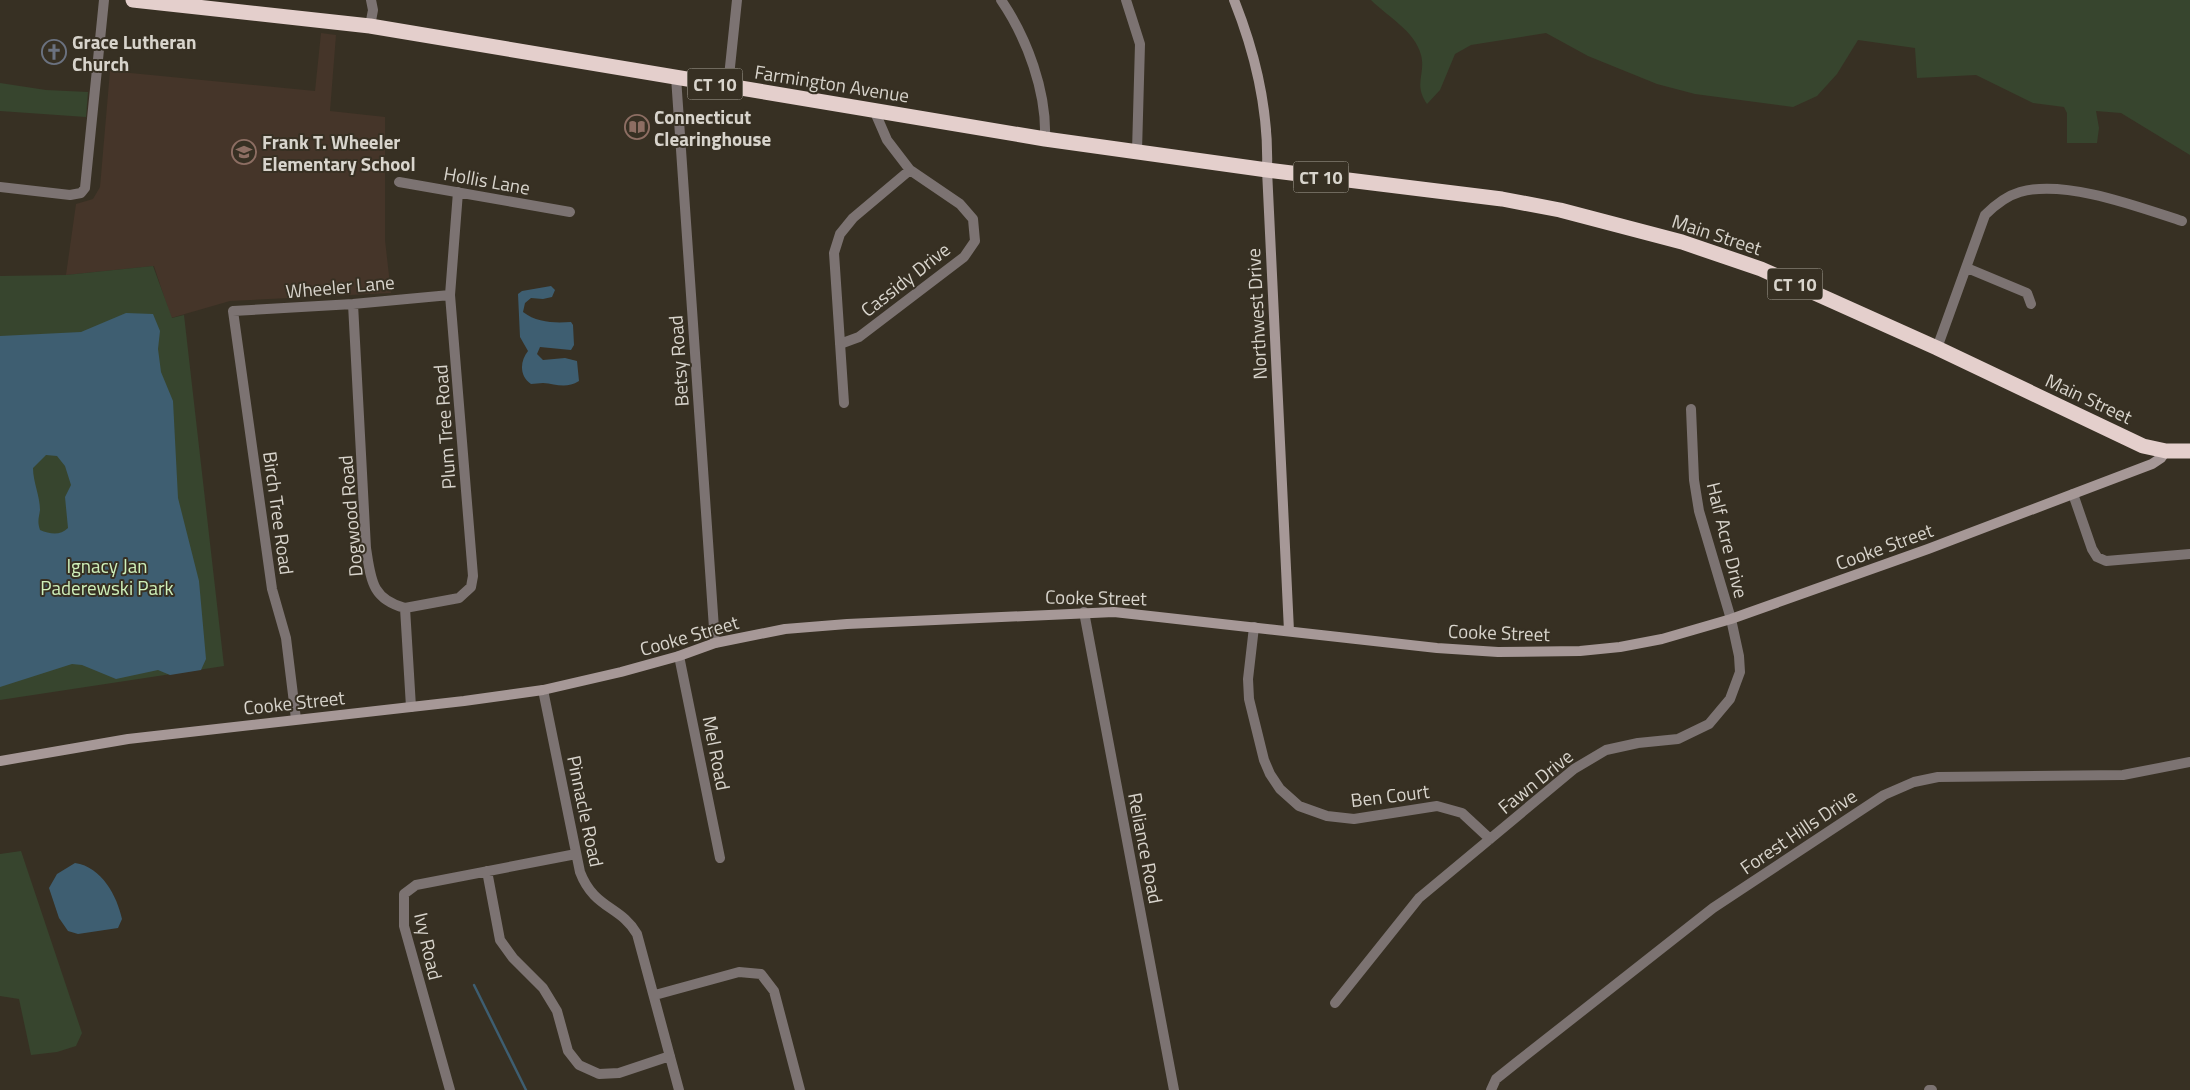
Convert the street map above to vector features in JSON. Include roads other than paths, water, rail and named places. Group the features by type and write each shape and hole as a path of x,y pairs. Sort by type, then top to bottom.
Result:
{"highway":[{"name":"Farmington Avenue","path":"133,0 370,26 1045,139 1266,170 1376,183"},
{"name":"Main Street","path":"1376,183 1512,201 1560,210 1682,242 1761,269 1937,348 2143,446 2166,451 2190,451"}],"main road":[{"name":"Northwest Drive","path":"1234,0 1251,48 1262,91 1267,132 1266,170 1289,630"},
{"name":"Cooke Street","path":"0,761 128,739 543,690 679,656 716,643 785,629 1084,612 1156,615 1463,650 1498,652 1580,651 1644,643 1731,619 1928,550 2152,464 2161,458 2166,451"}],"street":[{"path":"0,187 70,195 81,193 87,182 104,0"},
{"path":"370,26 373,10 371,0"},
{"path":"728,86 737,0"},
{"path":"1000,0 1017,27 1041,93 1046,120 1045,139"},
{"path":"1126,0 1140,44 1137,151"},
{"name":"Betsy Road","path":"676,77 716,643"},
{"name":"Cassidy Drive","path":"840,344 859,337 934,280 964,256 975,241 974,219 960,204 910,170 887,140 874,110"},
{"name":"Cassidy Drive","path":"844,403 834,254 840,234 853,218 910,170"},
{"name":"Hollis Lane","path":"399,182 570,212"},
{"path":"1937,348 1967,268 1984,215 1998,202 2019,192 2042,189 2105,196 2182,221"},
{"name":"Plum Tree Road","path":"405,608 459,598 471,588 473,576 450,294 458,192"},
{"path":"1967,268 2027,292 2031,304"},
{"name":"Wheeler Lane","path":"233,312 353,304 450,294"},
{"name":"Dogwood Road","path":"353,304 366,548 371,579 383,599 405,608"},
{"name":"Birch Tree Road","path":"233,312 272,589 286,638 296,719"},
{"name":"Half Acre Drive","path":"1691,409 1694,480 1699,511 1731,619"},
{"path":"2073,494 2092,549 2097,556 2106,562 2190,554"},
{"path":"405,608 411,707"},
{"name":"Reliance Road","path":"1084,612 1174,1090"},
{"name":"Fawn Drive","path":"1335,1003 1420,898 1574,768 1606,750 1638,742 1678,740 1709,724 1730,699 1740,672 1739,656 1731,619"},
{"name":"Ben Court","path":"1254,626 1248,679 1249,700 1264,760 1270,774 1280,789 1299,806 1327,816 1354,819 1437,806 1462,813 1490,839"},
{"name":"Mel Road","path":"679,656 720,858"},
{"name":"Pinnacle Road","path":"543,690 580,872 589,890 603,905 626,920 637,934 655,995 679,1090"},
{"name":"Forest Hills Drive","path":"1491,1090 1496,1079 1713,908 1884,795 1914,782 1938,777 2123,775 2190,762"},
{"name":"Ivy Road","path":"450,1090 404,926 402,902 404,894 416,885 576,854"},
{"path":"487,871 500,940 513,958 544,988 557,1011 568,1051 580,1065 599,1074 619,1073 670,1056"},
{"path":"655,995 739,972 761,974 774,991 800,1090"}],"water":[{"path":"551,286 555,290 552,297 543,299 531,298 525,303 523,312 540,320 571,322 573,325 574,345 571,350 540,347 537,354 543,360 565,358 577,361 579,381 570,385 531,384 524,377 522,368 523,359 528,351 520,337 518,294 522,291"},
{"name":"Ignacy Jan Paderewski Park","path":"126,313 153,314 160,331 158,349 161,372 173,401 178,498 199,581 206,659 201,670 170,675 158,670 116,679 82,665 72,664 0,687 0,336 81,332","holes":["46,455 57,456 65,466 71,485 65,497 68,528 55,534 40,530 38,522 40,505 33,468"]},
{"path":"75,863 93,870 107,884 120,910 122,919 118,928 78,934 68,931 59,918 49,888 57,874"}],"waterway":[{"path":"474,985 526,1090"}],"place":[{"name":"Grace Lutheran Church","path":"54,52"},
{"name":"Connecticut Clearinghouse","path":"637,127"},
{"name":"Frank T. Wheeler Elementary School","path":"244,152"}]}
